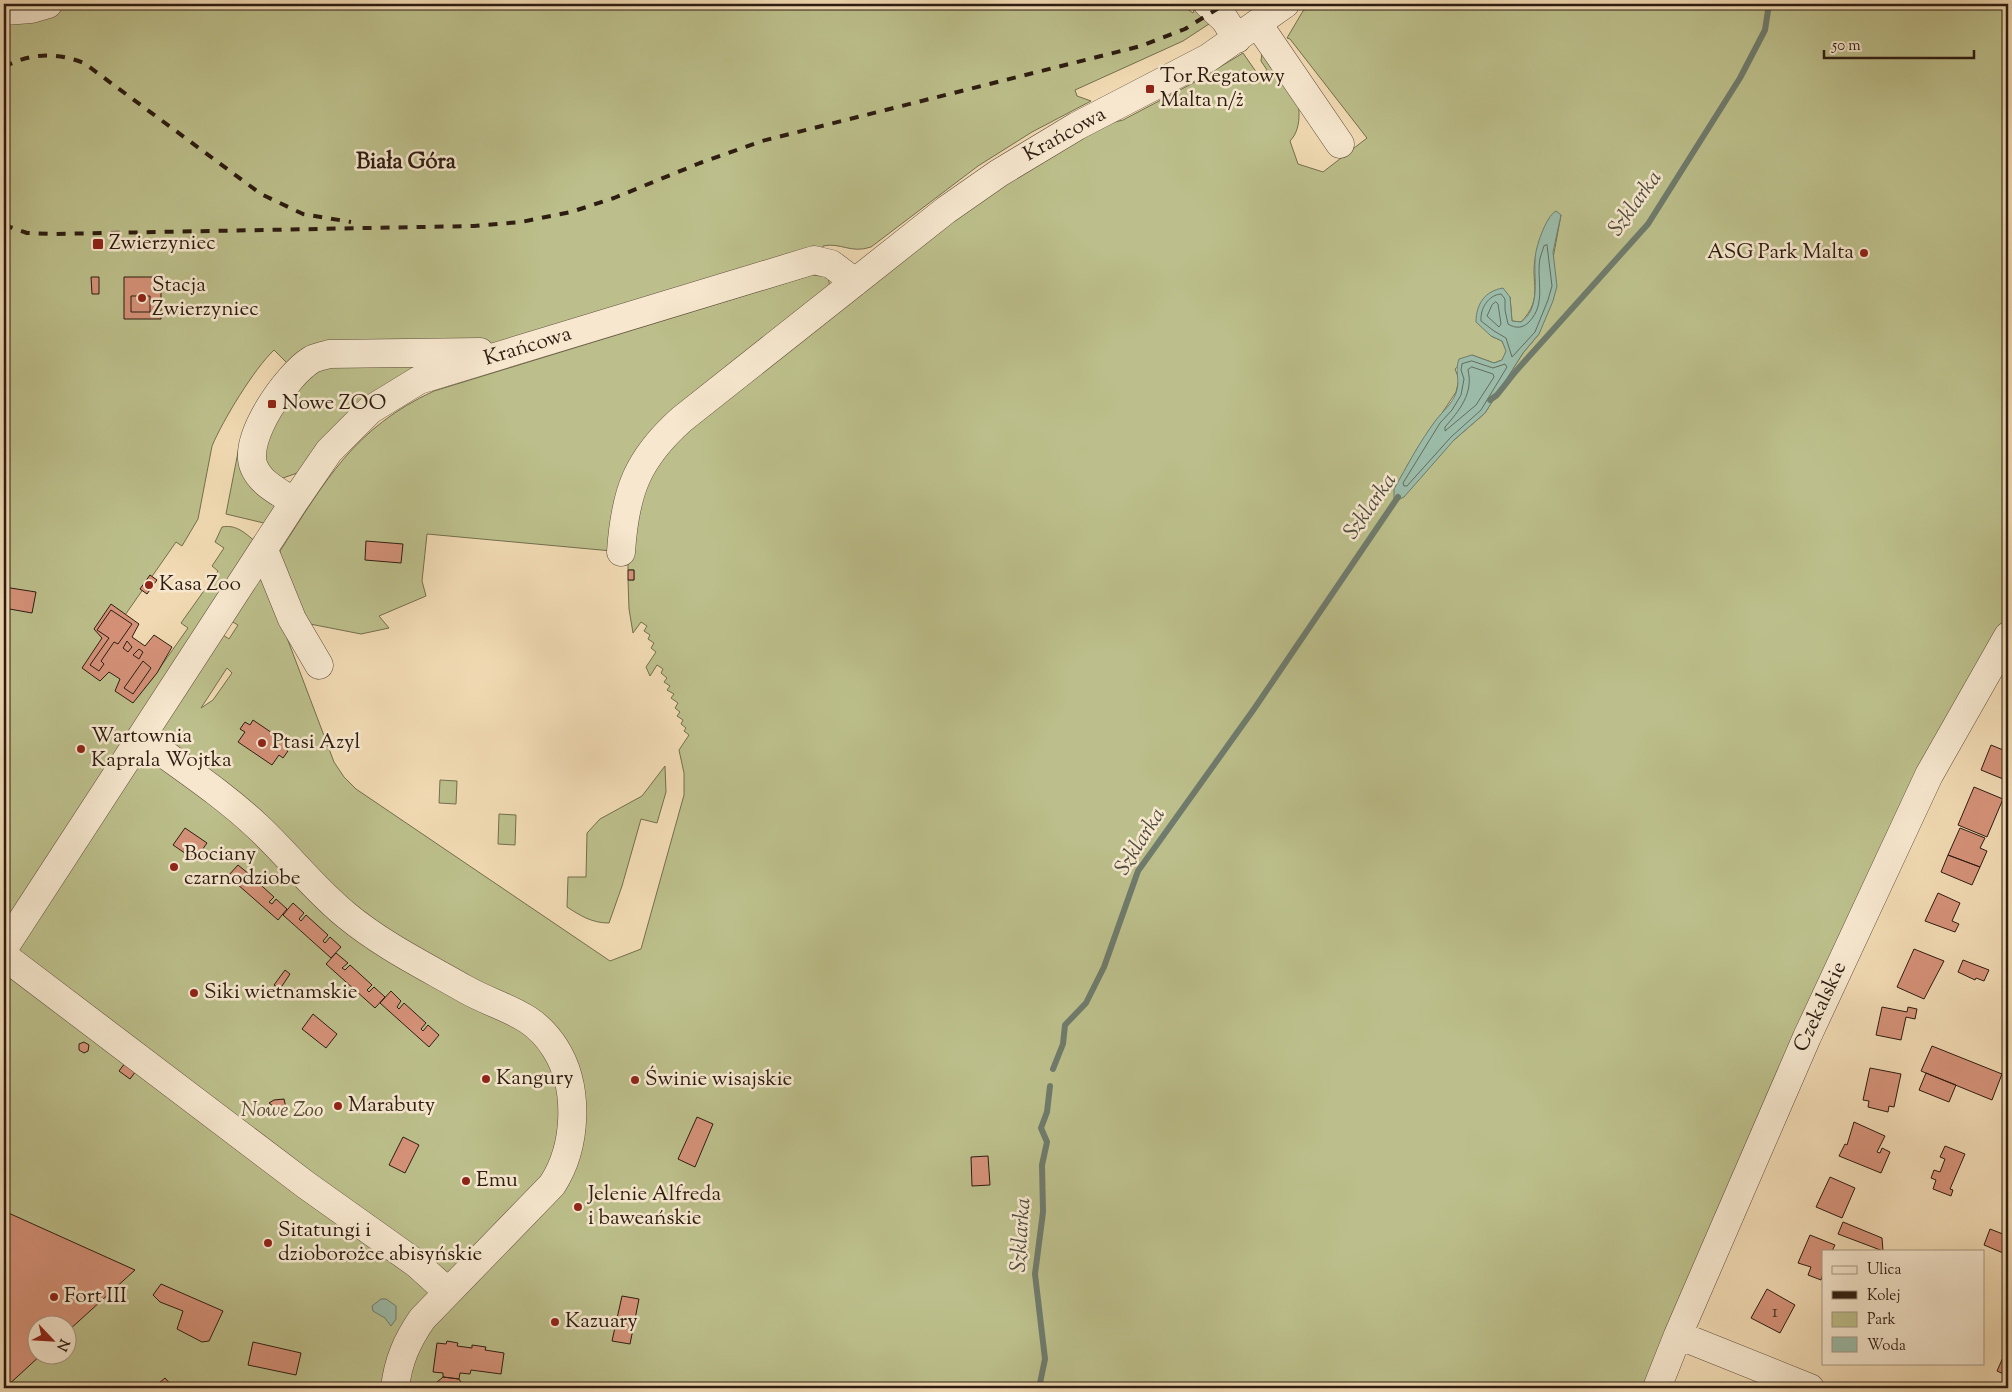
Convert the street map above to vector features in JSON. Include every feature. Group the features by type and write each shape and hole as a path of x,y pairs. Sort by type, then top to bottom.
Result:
{"street":[{"path":"4,12 31,9 48,4"},
{"path":"1208,4 1224,20 1248,32 1340,144"},
{"name":"Krańcowa","path":"621,552 628,497 644,462 655,446 682,419 946,210 999,173 1077,126 1208,58 1248,32 1285,4"},
{"name":"Krańcowa","path":"4,948 169,691 294,502 329,451 370,410 419,380 505,352 655,309 814,260 831,264 855,282"},
{"path":"294,502 263,481 254,466 252,451 256,434 285,384 312,360 329,354 348,352 505,352"},
{"path":"264,550 292,619 319,665"},
{"name":"Czekalskie","path":"1657,1388 1678,1335 1807,1037 1929,775 2008,636"},
{"path":"141,737 230,802 345,915 373,935 469,991 532,1020 556,1049 568,1079 571,1105 571,1137 560,1173 552,1185 422,1319 407,1342 400,1358 395,1388"},
{"path":"4,956 306,1185 418,1264 448,1292"},
{"path":"1678,1335 1810,1388"}],"green space":[{"name":"Nowe Zoo","path":"4,4 1180,4 1193,13 1196,5 1212,22 1183,41 1075,90 1077,96 1091,101 1032,132 978,166 871,247 852,249 835,245 823,246 822,250 505,343 288,364 274,350 257,369 240,395 212,446 198,519 182,546 176,542 123,618 146,675 152,679 188,628 181,623 218,571 212,566 224,548 215,542 222,527 227,526 241,530 257,543 220,633 229,639 238,625 229,620 261,578 281,622 334,762 344,777 356,789 610,961 641,949 684,795 684,773 679,750 689,735 684,731 686,728 681,724 683,720 677,716 680,712 675,708 678,703 671,698 674,694 667,690 670,686 664,682 667,678 661,673 663,669 657,665 650,676 646,667 656,652 651,648 654,643 648,639 650,635 644,631 647,626 641,622 633,633 629,609 628,580 634,580 634,570 628,570 628,531 659,450 993,187 1111,123 1123,120 1195,82 1243,53 1259,76 1267,70 1261,61 1262,53 1290,82 1296,96 1299,112 1297,128 1290,141 1298,164 1323,172 1367,138 1290,39 1287,38 1303,11 1312,4 2008,4 2008,619 1910,792 1644,1388 4,1388","holes":["1561,215 1539,334 1523,353 1485,413 1454,440 1407,466 1456,392 1459,379 1455,369 1472,355 1494,363 1502,360 1507,351 1502,341 1491,336 1510,297 1512,321 1521,322 1528,313 1534,297 1534,265 1538,249 1546,234","227,668 232,673 213,700 201,708"]},
{"path":"823,272 828,276 830,288 666,422 612,551 427,534 422,581 426,596 379,616 389,628 361,634 310,624 306,621 280,557 280,551 312,501 344,458 362,439 406,406 434,391 812,275 821,276"},
{"path":"426,363 300,472 283,478 271,474 259,441 313,367"},
{"path":"239,447 239,459 279,503 268,524 226,514"},
{"path":"665,766 666,792 657,823 641,819 622,886 609,923 592,920 567,907 568,877 586,877 587,833 600,819 642,796"},
{"path":"440,780 457,781 456,804 439,803"},
{"path":"499,814 516,815 515,845 498,844"}],"water":[{"path":"1556,211 1561,215 1553,252 1557,286 1553,301 1539,334 1523,353 1485,413 1454,440 1404,497 1394,502 1394,489 1419,445 1454,397 1457,388 1459,359 1472,355 1494,363 1502,360 1506,351 1502,341 1491,336 1476,322 1476,315 1483,299 1491,292 1503,288 1510,297 1512,321 1521,322 1530,312 1534,298 1537,248 1548,219"},
{"path":"381,1299 386,1299 396,1306 396,1319 391,1326 385,1318 373,1311 372,1306"}],"building":[{"path":"91,277 99,277 99,294 92,294"},
{"name":"Stacja Zwierzyniec","path":"124,277 161,277 161,319 124,319"},
{"path":"131,296 150,296 150,312 131,312"},
{"path":"366,541 403,544 401,563 365,560"},
{"path":"628,570 634,570 634,580 628,580"},
{"name":"Kasa Zoo","path":"150,575 157,580 147,594 140,589"},
{"path":"4,587 36,592 32,613 4,608"},
{"path":"111,604 139,624 132,637 145,646 154,635 172,647 157,673 133,703 115,691 120,679 109,672 100,681 82,668 102,638 94,629"},
{"path":"111,610 132,624 118,644 114,642 101,661 104,664 99,671 90,665 109,638 97,630"},
{"path":"127,641 132,647 128,652 123,648"},
{"path":"139,649 143,652 139,659 133,655"},
{"path":"143,661 151,668 133,694 124,688"},
{"name":"Ptasi Azyl","path":"253,720 287,743 284,748 288,751 283,758 279,755 272,765 238,742 245,732 240,729 245,722 250,725"},
{"path":"1991,745 2008,752 2008,781 1981,770"},
{"path":"1974,787 2003,799 1987,837 1958,825"},
{"path":"185,828 207,843 195,860 173,845"},
{"path":"1960,828 1985,838 1980,848 1987,851 1980,867 1948,855"},
{"path":"1948,855 1980,867 1972,885 1941,872"},
{"path":"238,865 250,875 245,880 247,882 252,877 274,897 269,902 272,904 276,899 287,909 278,920 228,876"},
{"path":"1938,893 1960,903 1952,921 1959,924 1955,932 1925,921"},
{"path":"293,903 304,913 299,919 301,921 306,915 328,935 323,941 325,943 330,937 341,947 331,958 283,915"},
{"path":"1914,949 1944,961 1924,999 1897,987"},
{"path":"336,953 348,963 342,968 345,970 350,965 372,985 367,990 369,992 374,987 385,997 375,1008 326,964"},
{"path":"1963,960 1989,970 1984,981 1976,978 1975,980 1958,972"},
{"path":"285,970 290,974 280,989 274,985"},
{"path":"391,991 401,1001 397,1007 399,1009 404,1003 426,1023 421,1029 423,1031 428,1025 439,1035 429,1047 380,1003"},
{"path":"1882,1007 1907,1012 1908,1007 1917,1009 1915,1019 1906,1017 1901,1040 1876,1035"},
{"path":"313,1014 337,1034 326,1048 302,1029"},
{"path":"84,1042 89,1045 88,1051 84,1053 79,1050 79,1044"},
{"path":"1932,1046 2002,1074 1992,1100 1921,1071"},
{"path":"125,1063 136,1071 130,1079 119,1071"},
{"path":"1870,1068 1901,1074 1894,1107 1889,1106 1888,1112 1868,1107 1869,1101 1863,1100"},
{"path":"1926,1073 1956,1085 1949,1102 1919,1090"},
{"path":"284,1099 286,1108 284,1114 269,1103 274,1100"},
{"path":"697,1117 713,1124 695,1167 678,1159"},
{"path":"1854,1122 1885,1136 1877,1152 1880,1153 1882,1148 1890,1152 1881,1173 1839,1156 1845,1144 1847,1145"},
{"path":"403,1137 419,1145 405,1173 389,1165"},
{"path":"1945,1146 1965,1154 1950,1189 1953,1190 1951,1196 1933,1189 1936,1180 1931,1178 1934,1170 1940,1172 1945,1159 1940,1157"},
{"path":"988,1156 990,1185 972,1186 971,1157"},
{"path":"1830,1177 1855,1188 1842,1218 1816,1207"},
{"name":"Fort III","path":"4,1211 135,1270 78,1322 78,1314 28,1314 28,1364 31,1364 5,1388"},
{"path":"1843,1222 1882,1238 1883,1250 1880,1250 1838,1234"},
{"path":"1990,1229 2008,1236 2008,1255 1984,1245"},
{"path":"1810,1235 1835,1245 1832,1250 1822,1250 1821,1280 1808,1275 1811,1267 1798,1263"},
{"name":"Fort III","path":"161,1284 223,1311 209,1341 202,1342 177,1329 183,1311 160,1302 153,1295"},
{"path":"1767,1289 1795,1305 1780,1333 1751,1318"},
{"path":"622,1296 639,1299 630,1344 612,1341"},
{"path":"447,1341 458,1343 457,1346 472,1348 472,1345 486,1347 485,1350 504,1353 501,1374 471,1370 470,1374 460,1373 459,1379 443,1377 443,1373 433,1372 437,1343 446,1344"},
{"path":"253,1342 301,1353 296,1375 248,1365"},
{"path":"2008,1346 2008,1376 1997,1371"},
{"path":"443,1377 459,1379 465,1388 430,1388"},
{"path":"165,1378 174,1388 153,1388"}],"waterway":[{"name":"Szklarka","path":"1490,400 1497,395 1516,371 1648,224 1740,78 1765,30 1769,4"},
{"name":"Szklarka","path":"1053,1069 1063,1044 1065,1025 1086,1003 1104,967 1138,871 1254,709 1398,497"},
{"name":"Szklarka","path":"1039,1388 1045,1359 1035,1274 1043,1212 1042,1165 1047,1142 1041,1128 1047,1112 1050,1086"}],"railway":[{"path":"4,225 27,233 52,234 474,226 521,222 571,212 614,198 700,163 762,141 1141,46 1185,29 1225,4"},
{"path":"4,67 24,59 43,56 63,57 84,63 261,194 303,214 351,222"}],"place":[{"name":"Tor Regatowy Malta n/ż","path":"1150,89"},
{"name":"Zwierzyniec","path":"98,244"},
{"name":"ASG Park Malta","path":"1864,253"},
{"name":"Stacja Zwierzyniec","path":"142,298"},
{"name":"Nowe ZOO","path":"272,404"},
{"name":"Kasa Zoo","path":"149,585"},
{"name":"Ptasi Azyl","path":"262,743"},
{"name":"Wartownia Kaprala Wojtka","path":"81,749"},
{"name":"Bociany czarnodziobe","path":"174,867"},
{"name":"Siki wietnamskie","path":"194,993"},
{"name":"Kangury","path":"486,1079"},
{"name":"Świnie wisajskie","path":"635,1080"},
{"name":"Marabuty","path":"338,1106"},
{"name":"Emu","path":"466,1181"},
{"name":"Jelenie Alfreda i baweańskie","path":"578,1207"},
{"name":"Sitatungi i dzioborożce abisyńskie","path":"268,1243"},
{"name":"Fort III","path":"54,1297"},
{"name":"Kazuary","path":"555,1322"}],"district":[{"name":"Biała Góra","path":"406,163"}]}
